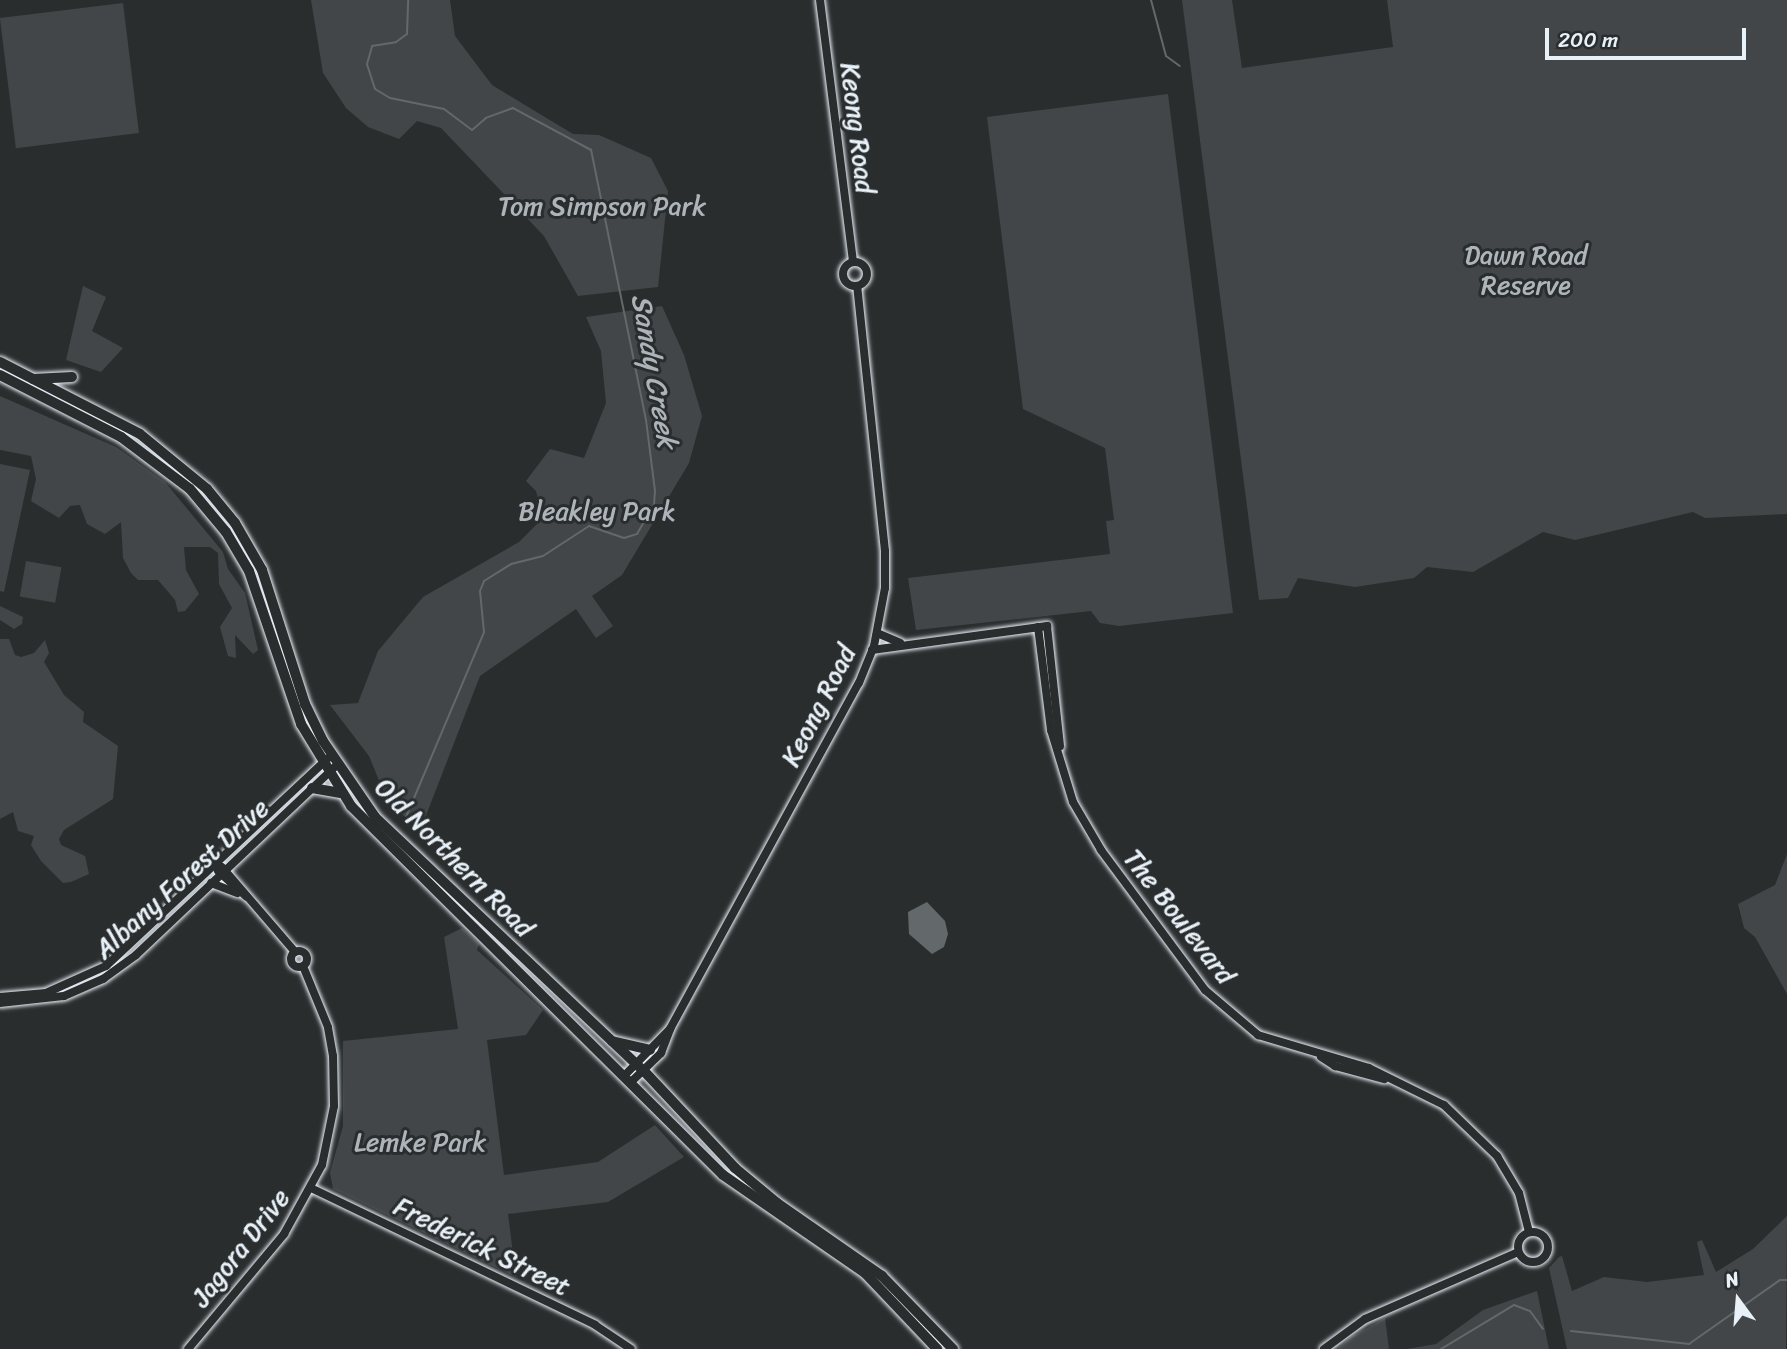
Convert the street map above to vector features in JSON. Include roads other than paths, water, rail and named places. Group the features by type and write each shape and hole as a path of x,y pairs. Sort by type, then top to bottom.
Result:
{"highway":[{"name":"Old Northern Road","path":"0,362 140,434 189,471 221,505 262,570 305,704 334,761 396,839 640,1068 735,1168 777,1203 882,1276 953,1349"},
{"name":"Old Northern Road","path":"0,375 150,455 215,517 257,590 292,704 341,793 723,1175 877,1284 937,1349"},
{"path":"33,379 72,377"},
{"path":"312,788 341,793"},
{"path":"612,1041 650,1049"}],"street":[{"name":"Keong Road","path":"820,0 853,262 843,275 846,282 856,286"},
{"name":"Keong Road","path":"853,262 863,265 868,274 856,286"},
{"name":"Keong Road","path":"627,1079 667,1044 670,1030 872,650 877,633 885,588 885,551 856,286"},
{"name":"The Boulevard","path":"900,643 1043,626 1051,730 1073,802 1086,828 1205,990 1258,1035 1315,1054 1335,1066 1391,1080 1444,1105 1481,1135 1513,1181 1529,1232 1544,1236 1547,1253 1531,1262 1518,1252 1365,1319 1324,1349"},
{"path":"877,633 900,643"},
{"path":"872,650 900,643"},
{"name":"Albany Forest Drive","path":"0,997 46,993 88,978 129,947 215,864 334,761"},
{"name":"Albany Forest Drive","path":"0,1003 64,996 103,979 136,955 312,788 325,768"},
{"path":"215,864 242,895"},
{"path":"211,883 242,895"},
{"name":"Jagora Drive","path":"188,1349 284,1234 313,1189 331,1134 334,1076 328,1027 303,966 307,956 295,952 242,895"},
{"name":"Keong Road","path":"640,1068 650,1049 670,1030"},
{"name":"Frederick Street","path":"313,1189 595,1325 631,1349"},
{"path":"1518,1252 1519,1240 1529,1232"}],"waterway":[{"name":"Sandy Creek","path":"406,817 484,632 480,591 484,581 511,564 543,556 589,526 624,538 637,534 654,505 655,491 646,420 591,150 513,108 486,118 472,130 444,109 390,98 375,89 367,64 372,46 396,42 407,34 408,0"},
{"path":"1151,0 1166,56 1180,66"},
{"path":"1571,1331 1689,1344 1780,1280 1787,1280"},
{"path":"1441,1349 1514,1305 1530,1311 1543,1329"}],"park label":[{"name":"Tom Simpson Park","path":"602,207"},
{"name":"Dawn Road Reserve","path":"1526,271"},
{"name":"Bleakley Park","path":"597,512"},
{"name":"Lemke Park","path":"420,1143"}]}
